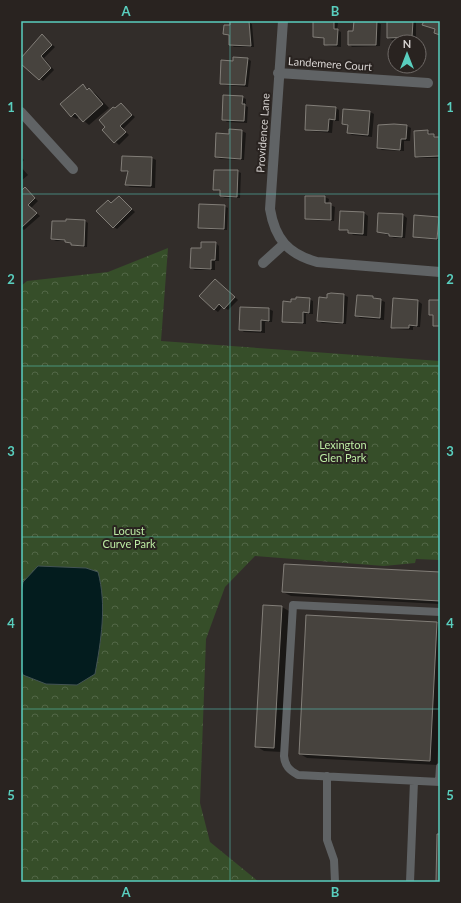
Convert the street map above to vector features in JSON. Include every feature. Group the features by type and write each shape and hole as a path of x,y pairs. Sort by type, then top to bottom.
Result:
{"street":[{"name":"Providence Lane","path":"283,21 278,73 270,209 275,229 284,244 300,257 317,262 440,272"},
{"name":"Landemere Court","path":"278,73 428,83"},
{"path":"21,112 73,169"},
{"path":"262,263 284,244"}],"lane":[{"path":"440,612 293,605 285,763 289,770 298,775 440,782 440,767"},
{"path":"327,776 326,840 334,860 335,882"},
{"path":"410,882 414,781"}],"green space":[{"name":"Locust Curve Park","path":"168,248 161,341 440,361 440,560 416,559 415,563 384,566 255,556 225,587 206,639 200,803 210,842 259,882 21,882 21,286 27,281 108,272"}],"water":[{"path":"38,566 86,568 98,572 101,585 103,610 101,636 95,674 77,685 46,684 23,675 21,670 21,593 23,582"}],"building":[{"path":"230,21 249,21 251,46 229,45 229,35 223,34 224,25 230,25"},
{"path":"313,21 334,21 334,29 338,29 337,45 324,45 324,38 313,37"},
{"path":"354,21 377,21 376,45 348,45 348,31 353,31"},
{"path":"387,21 413,21 412,34 387,34"},
{"path":"424,21 440,21 440,35 434,33 435,29 422,25"},
{"path":"42,34 52,45 41,56 51,68 39,80 21,64 21,58"},
{"path":"233,57 248,58 245,85 220,84 221,60 233,61"},
{"path":"83,84 87,90 89,88 103,104 83,122 75,113 71,117 60,104"},
{"path":"223,95 243,96 242,104 245,104 244,121 222,120"},
{"path":"121,103 132,115 120,126 126,132 114,143 102,130 105,127 99,120 113,107 115,108"},
{"path":"306,105 336,107 335,120 329,119 328,131 305,130"},
{"path":"343,109 370,111 368,135 347,133 348,125 342,124"},
{"path":"378,125 407,125 406,139 401,139 400,150 377,148"},
{"path":"229,129 242,130 241,159 215,157 216,133 229,134"},
{"path":"428,130 428,134 434,134 434,137 440,137 440,156 415,157 414,131"},
{"path":"122,156 152,157 151,186 125,185 128,171 121,171"},
{"path":"214,170 238,170 237,197 220,196 220,190 213,190"},
{"path":"25,187 35,198 28,205 37,213 21,228 21,191"},
{"path":"119,196 132,209 113,228 96,211 108,200 111,203"},
{"path":"305,196 325,196 325,203 331,203 331,220 305,219"},
{"path":"199,204 225,205 224,229 198,228"},
{"path":"340,211 364,212 363,234 348,233 348,230 339,230"},
{"path":"378,213 403,214 402,237 389,236 389,234 377,232"},
{"path":"414,215 439,217 437,239 413,237"},
{"path":"66,219 85,220 84,246 71,245 71,243 65,242 65,240 51,239 52,221 66,221"},
{"path":"201,242 216,242 215,260 211,260 211,269 190,268 191,248 201,248"},
{"path":"215,279 235,297 224,309 219,304 214,310 199,296"},
{"path":"327,294 344,294 343,323 317,321 319,297 327,298"},
{"path":"357,295 373,296 373,298 381,299 380,318 355,316"},
{"path":"296,297 310,298 309,313 303,312 303,323 282,322 283,301 291,302 291,299 296,299"},
{"path":"393,298 418,300 417,326 409,325 409,328 391,328"},
{"path":"429,300 440,300 440,326 433,326 433,315 429,315"},
{"path":"240,307 269,308 269,321 261,320 261,331 239,330"},
{"path":"284,564 440,572 440,601 282,592"},
{"path":"263,605 282,606 274,748 255,747"},
{"path":"306,615 437,622 430,761 299,754"},
{"path":"437,834 440,834 440,882 436,882"}],"park label":[{"name":"Lexington Glen Park","path":"343,451"}]}
